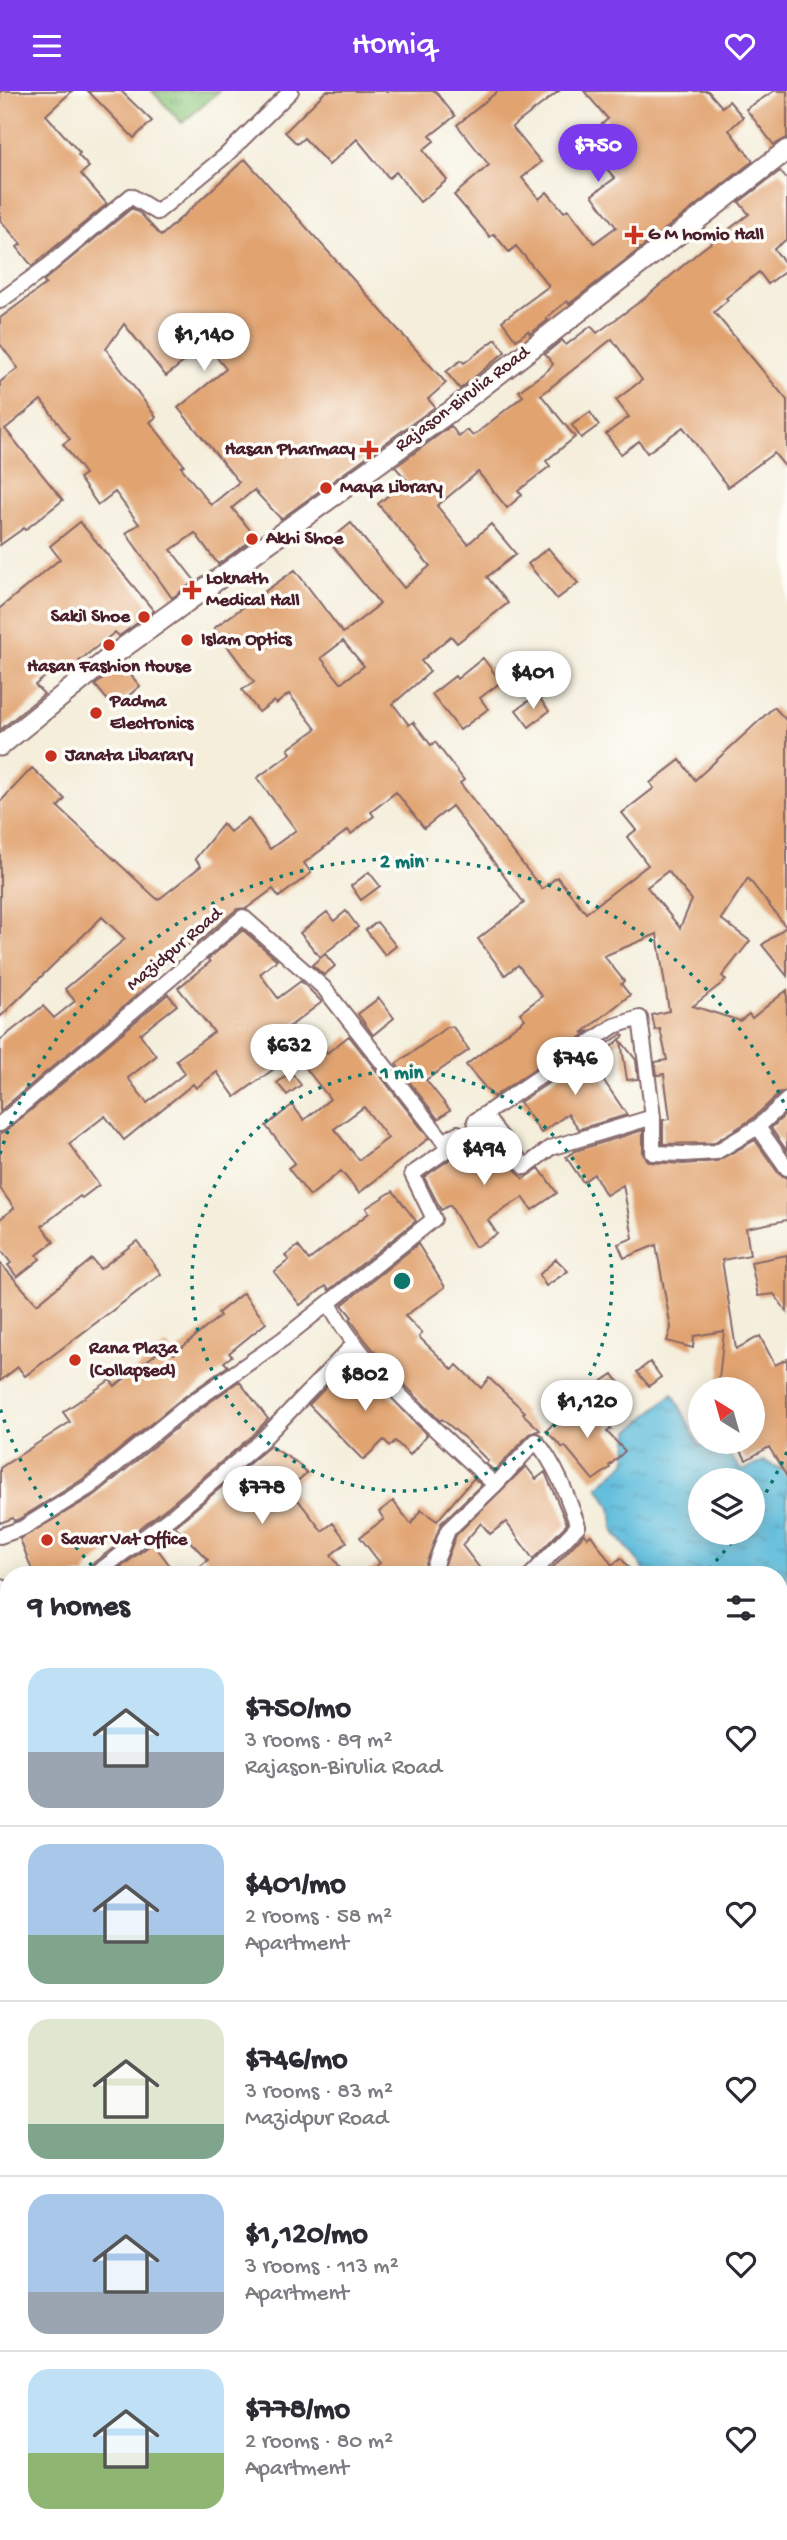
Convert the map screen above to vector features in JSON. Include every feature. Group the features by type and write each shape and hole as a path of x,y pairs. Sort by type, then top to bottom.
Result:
{"street":[{"path":"0,301 48,266 131,196 156,212 224,157 291,91"},
{"name":"Rajason-Birulia Road","path":"0,746 109,658 451,411 787,150"},
{"name":"Mazidpur Road","path":"0,1124 243,917 324,988 444,1142 614,1026 640,1018 653,1117"},
{"path":"0,1536 23,1528 89,1487 186,1407 329,1303 434,1219 412,1174 489,1121 525,1167 550,1148 653,1117 653,1153 716,1152 758,1127 787,1100"},
{"path":"758,1127 787,1168"},
{"path":"329,1303 354,1344 402,1395 495,1485"},
{"path":"106,1566 176,1514 261,1441 354,1344"},
{"path":"434,1566 448,1530 536,1441 549,1456 578,1526 540,1566"}],"green space":[{"path":"152,91 219,91 182,123"}],"water":[{"path":"673,1393 688,1423 688,1454 728,1454 740,1468 688,1468 688,1545 765,1545 765,1468 749,1468 764,1461 781,1469 787,1463 787,1566 642,1566 614,1532 611,1507 598,1487 626,1462 629,1432"}],"building":[{"path":"0,91 72,91 46,115 80,153 78,155 89,167 81,174 107,204 32,266 17,247 21,244 0,220"},
{"path":"88,91 121,91 152,121 134,138"},
{"path":"326,91 435,91 455,116 430,136 434,141 423,150 447,180 420,202 396,172 389,178 357,139 329,165 304,138 297,144 285,132"},
{"path":"498,91 559,91 512,127 541,162 522,178 539,199 547,192 564,212 568,209 594,243 616,227 592,195 615,178 582,141 608,119 584,91 708,91 722,107 729,101 743,117 729,130 753,161 569,304 567,301 530,334 528,331 516,340 502,321 549,286 516,246 509,252 494,234 490,237 454,195 489,165 457,125"},
{"path":"774,91 787,91 787,138 774,145 746,109"},
{"path":"245,159 446,383 428,399 435,407 281,519 254,490 232,508 256,537 218,564 195,533 171,550 195,581 172,598 126,533 139,524 115,492 98,505 79,478 85,474 63,444 70,439 41,400 5,429 63,500 25,530 24,528 0,545 0,382 18,368 0,344 0,318 46,284 43,281 132,208 161,236","holes":["124,324 166,376 206,344 226,369 178,408 239,482 211,505 150,422 156,417 106,349"]},
{"path":"780,171 787,179 787,239 774,249 787,266 787,270 768,284 759,272 726,298 728,300 714,312 787,400 787,469 774,453 728,487 683,427 647,453 639,441 621,454 606,434 629,417 616,400 642,380 612,339 541,395 575,437 546,461 550,466 518,491 522,495 507,508 478,472 437,506 468,544 491,524 516,554 487,577 508,603 457,643 451,636 421,661 430,672 393,704 409,725 413,722 431,745 435,742 464,780 460,783 542,889 557,877 586,913 648,865 627,837 636,830 622,813 654,788 650,783 680,760 695,780 774,707 787,721 787,976 762,945 786,927 748,878 721,919 750,941 722,976 726,980 693,1006 740,1021 749,1014 752,1018 787,990 787,1091 780,1093 752,1119 713,1143 663,1144 663,1120 670,1119 664,1074 657,1075 655,1062 667,1060 660,1029 655,1030 652,1015 669,1011 657,934 604,956 624,981 621,984 630,995 582,1033 590,1031 493,1097 466,1065 525,1019 520,1013 542,996 518,965 505,975 478,939 524,903 452,806 424,828 396,792 371,812 374,816 351,834 348,830 304,863 311,873 279,897 273,889 247,908 237,909 196,944 193,941 152,974 156,979 0,1111 0,1040 43,1006 54,1018 75,1001 65,989 125,939 102,917 0,1017 0,802 32,768 65,799 58,807 158,900 201,866 195,859 223,824 230,832 248,818 270,849 296,830 257,778 291,753 288,749 316,729 289,694 259,712 242,690 254,682 214,628 295,570 343,633 380,604 329,541 351,523 404,588 430,566 378,504 407,480 395,467 451,426 459,437 467,430 473,436 523,396 519,391 548,370 553,364 545,354 562,340 566,345 591,326 597,333 749,214 739,202","holes":["343,641 364,666 341,683 321,658","668,871 692,900 680,928 647,887"]},
{"path":"496,339 505,352 460,389 446,372 461,360 464,363"},
{"path":"590,412 599,425 581,438 572,425"},
{"path":"80,522 154,611 119,636 115,632 79,661 82,664 69,674 61,664 35,685 44,694 0,730 0,608 60,559 50,546"},
{"path":"548,548 578,583 557,599 528,564"},
{"path":"483,658 501,682 480,698 488,709 460,730 432,694 455,676 457,679"},
{"path":"122,664 140,686 114,708 95,685"},
{"path":"537,695 549,711 529,727 516,710"},
{"path":"369,872 380,886 361,900 351,886"},
{"path":"346,911 358,927 320,957 300,933 327,912 334,921"},
{"path":"377,922 396,946 385,955 366,930"},
{"path":"243,930 277,960 260,974 278,998 301,981 322,1002 260,1049 274,1069 235,1097 217,1072 196,1088 193,1084 124,1140 105,1116 69,1144 99,1185 82,1198 80,1196 42,1226 54,1242 37,1255 40,1259 17,1277 8,1265 11,1263 0,1249 0,1219 14,1208 0,1188 0,1133 6,1131 168,994 177,1005 140,1034 156,1056 128,1078 147,1103 185,1073 176,1060 214,1032 178,988"},
{"path":"325,954 335,966 324,975 312,965"},
{"path":"379,998 394,1018 373,1035 358,1014"},
{"path":"447,1027 453,1027 469,1050 426,1080 450,1110 438,1119 396,1064"},
{"path":"622,1034 624,1036 592,1063 627,1115 579,1129 568,1114 541,1133 520,1102"},
{"path":"349,1036 429,1138 359,1193 341,1171 310,1196 288,1168 295,1163 266,1126 292,1105 304,1120 330,1099 304,1066 325,1050 327,1053","holes":["364,1107 388,1138 359,1160 334,1129"]},
{"path":"621,1041 636,1060 638,1079 627,1080"},
{"path":"291,1072 301,1085 287,1095 277,1083"},
{"path":"787,1113 787,1151 771,1128"},
{"path":"643,1130 643,1154 649,1162 684,1164 717,1161 755,1140 779,1174 787,1178 787,1220 746,1228 750,1255 722,1260 736,1349 760,1336 775,1365 787,1359 787,1477 769,1447 765,1449 765,1377 719,1377 724,1331 694,1336 693,1348 667,1341 671,1328 656,1245 624,1258 618,1244 633,1238 623,1185 606,1195 594,1174 583,1182 566,1157 575,1151"},
{"path":"487,1134 523,1179 539,1168 557,1193 532,1210 523,1197 488,1220 497,1234 475,1247 450,1205 441,1210 424,1177"},
{"path":"393,1191 416,1221 329,1290 326,1286 300,1305 274,1272 289,1260 285,1256 298,1246 309,1260 369,1213 366,1208"},
{"path":"137,1241 161,1274 25,1376 18,1367 0,1381 0,1263 37,1304 92,1259 100,1269"},
{"path":"418,1244 445,1287 405,1316 422,1333 419,1337 453,1370 457,1365 481,1388 489,1378 540,1430 529,1434 495,1471 470,1443 442,1419 440,1421 390,1370 342,1305"},
{"path":"787,1255 787,1312 774,1294 758,1296 751,1262"},
{"path":"556,1259 568,1271 546,1286 539,1275"},
{"path":"243,1293 266,1323 229,1353 232,1356 224,1362 228,1366 180,1400 83,1479 19,1519 14,1521 13,1518 0,1523 0,1468 70,1422 63,1412 110,1380 115,1386 167,1345 174,1354"},
{"path":"354,1358 427,1435 410,1455 395,1441 390,1446 384,1440 363,1460 309,1405"},
{"path":"650,1362 661,1377 649,1386 637,1372"},
{"path":"613,1374 624,1390 609,1400 598,1384"},
{"path":"239,1381 268,1419 253,1435 169,1506 89,1566 30,1566 20,1539 95,1495 192,1415"},
{"path":"590,1402 611,1429 607,1432 625,1451 610,1468 593,1480 565,1446 563,1448 546,1431 566,1411 571,1416"},
{"path":"270,1446 296,1462 307,1473 289,1488 322,1531 333,1523 347,1542 331,1555 339,1566 200,1566 208,1560 175,1526"},
{"path":"743,1454 757,1454 746,1460"},
{"path":"526,1466 536,1479 545,1472 567,1524 533,1559 506,1522 490,1534 481,1523 462,1545 478,1566 444,1566 456,1535"},
{"path":"474,1478 481,1485 441,1523 425,1566 376,1566 380,1563 360,1537 384,1519 379,1512 393,1501 411,1524 421,1510 437,1521"},
{"path":"584,1534 587,1538 591,1535 612,1565 621,1558 627,1566 554,1566"},
{"path":"153,1543 170,1566 122,1566"}],"place":[{"name":"G M homio Hall","path":"634,235"},
{"name":"Hasan Pharmacy","path":"369,450"},
{"name":"Maya Library","path":"326,488"},
{"name":"Akhi Shoe","path":"252,539"},
{"name":"Loknath Medical Hall","path":"192,590"},
{"name":"Sakil Shoe","path":"144,617"},
{"name":"Islam Optics","path":"187,640"},
{"name":"Hasan Fashion House","path":"109,645"},
{"name":"Padma Electronics","path":"96,713"},
{"name":"Janata Libarary","path":"51,756"},
{"name":"Rana Plaza (Collapsed)","path":"75,1360"},
{"name":"Savar Vat Office","path":"47,1540"}]}
